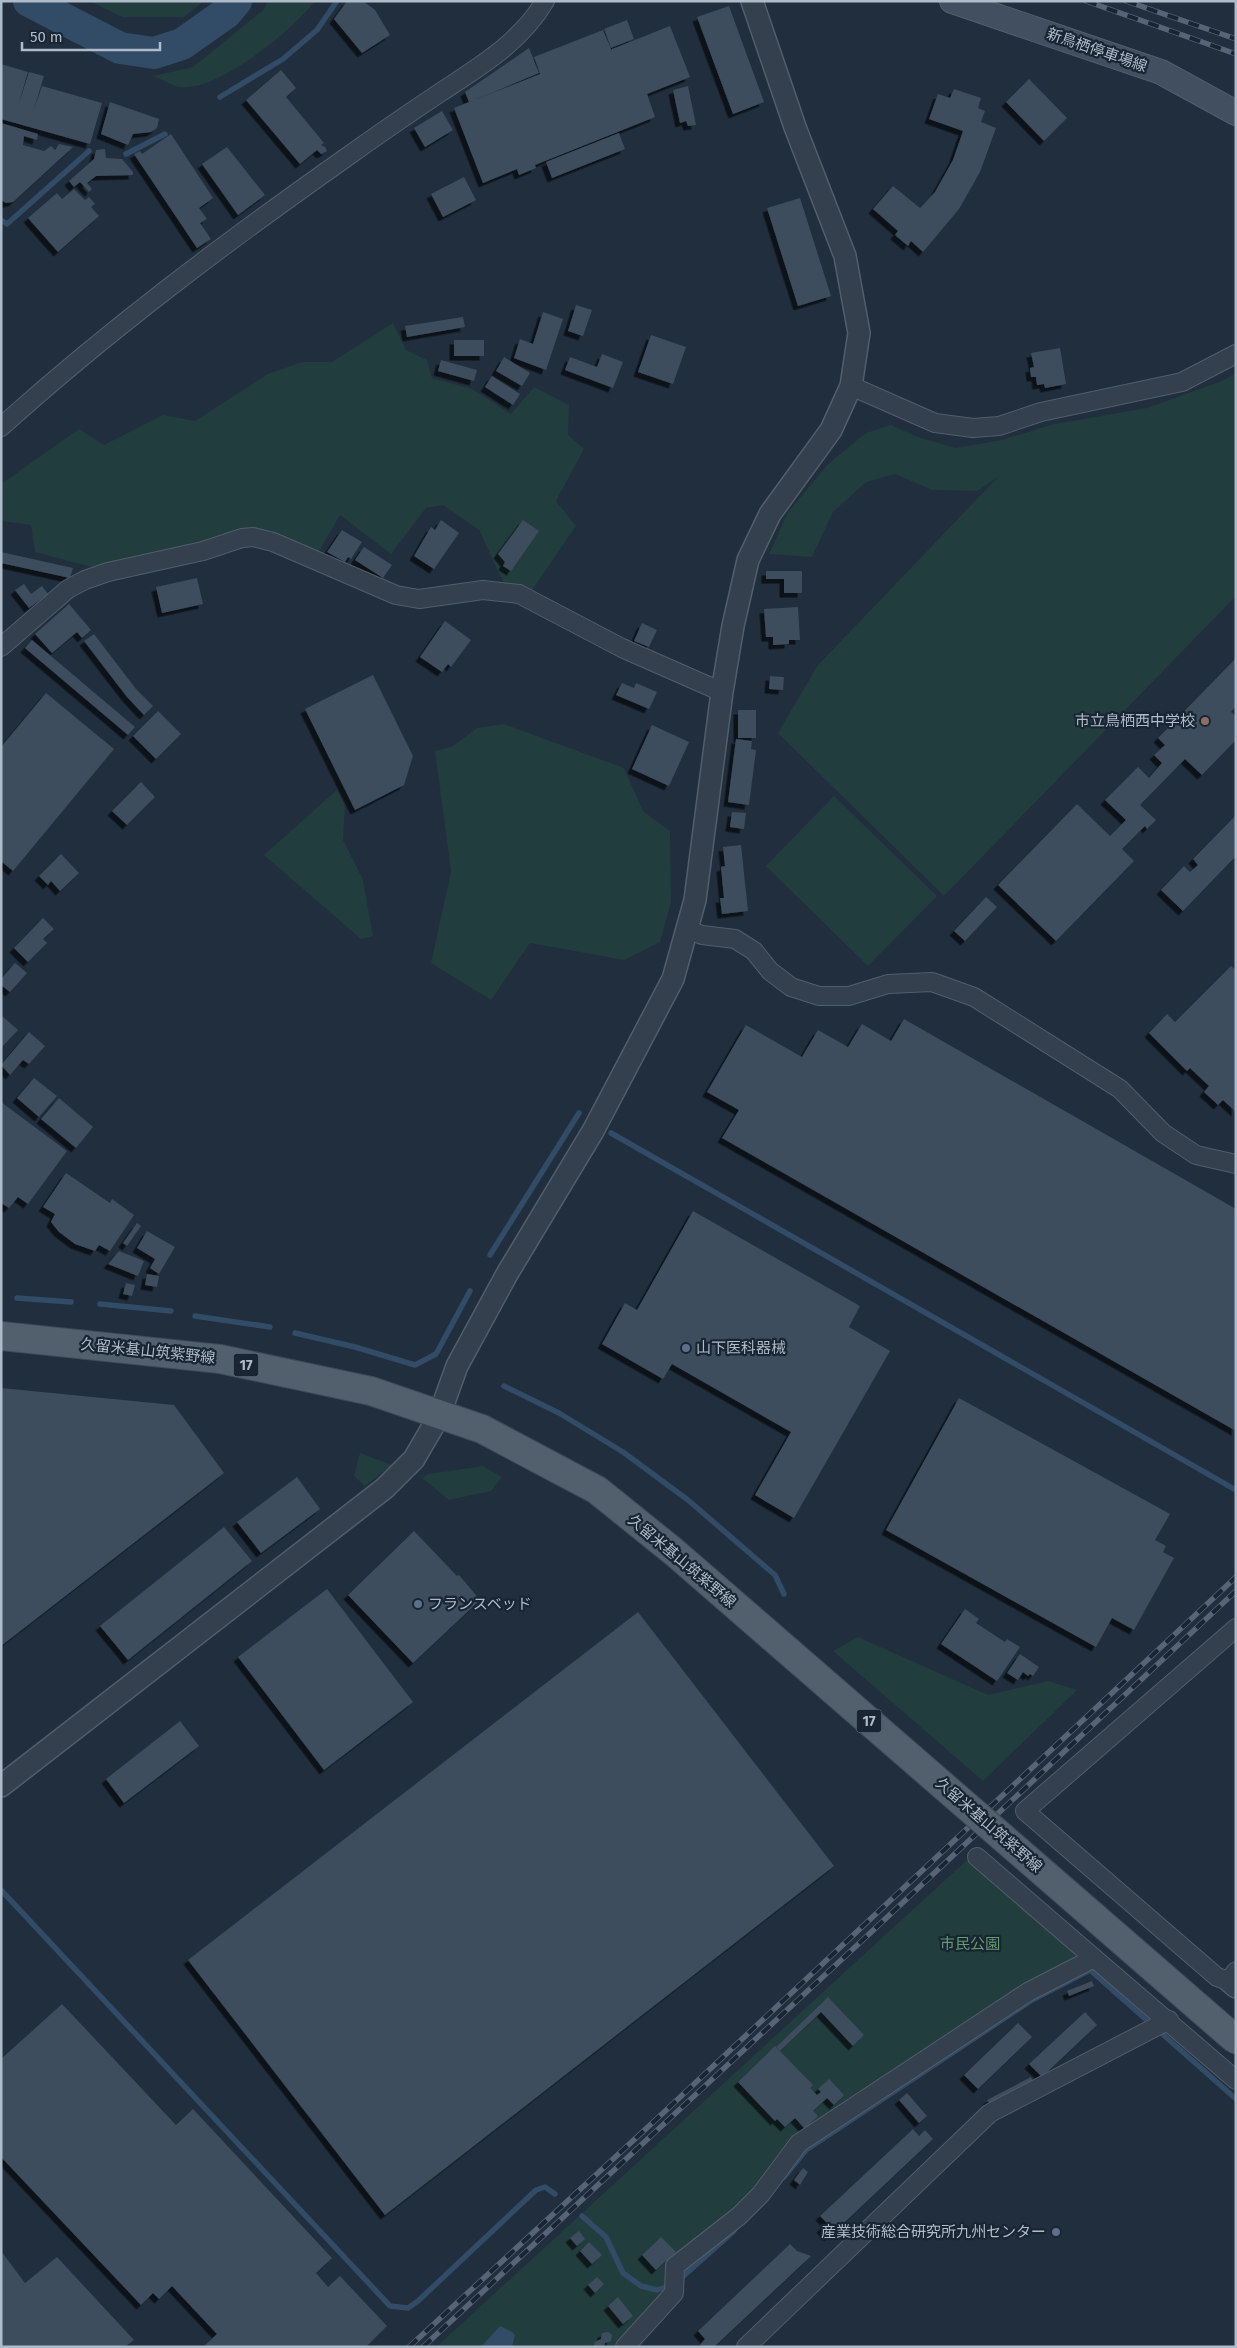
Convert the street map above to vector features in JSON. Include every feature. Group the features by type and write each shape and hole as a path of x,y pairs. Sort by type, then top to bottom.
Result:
{"main road":[{"name":"新鳥栖停車場線","path":"952,1 1161,72 1236,113"},
{"name":"久留米基山筑紫野線","path":"1,1336 220,1359 371,1391 439,1416 482,1429 597,1490 674,1552 1236,2040"}],"street":[{"path":"1,427 68,366 208,256 375,136 500,52 539,12 545,1"},
{"path":"1,1786 385,1488 414,1459 439,1416 457,1366 507,1274 593,1131 673,979 695,900 722,692 733,626 748,560 770,514 832,430 851,386 860,333 845,256 796,127 752,1"},
{"path":"851,386 936,423 973,428 998,426 1041,412 1182,382 1236,354"},
{"path":"2,646 68,590 85,580 108,572 203,551 242,538 253,537 273,542 396,595 419,599 483,590 519,594 622,648 722,692"},
{"path":"687,929 702,935 735,939 754,951 770,972 791,987 819,996 849,996 888,984 932,982 974,997 1120,1089 1163,1133 1196,1155 1236,1164"},
{"path":"1233,1980 1217,1978 1025,1811 1236,1628"},
{"path":"977,1857 1169,2020 1236,2080"},
{"path":"625,2347 674,2293 675,2266 739,2216 760,2194 799,2143 1028,1992 1094,1958"},
{"path":"746,2347 990,2113 1169,2020"}],"green space":[{"path":"90,1 204,1 184,17 122,17"},
{"path":"268,1 315,1 305,13 273,42 235,69 216,79 198,85 179,87 153,76 193,67 263,10"},
{"path":"393,323 406,350 427,360 432,378 472,389 511,414 534,387 569,405 568,435 584,449 556,501 576,526 532,590 504,584 479,530 443,505 426,508 391,554 340,515 318,553 242,529 175,553 95,568 35,552 31,525 1,521 1,484 79,429 104,445 163,415 195,421 268,374 302,362 332,362"},
{"path":"1236,373 1236,596 944,896 778,733 818,665 998,477 977,491 932,490 895,474 866,482 833,512 812,557 769,554 788,512 829,463 866,433 891,425 918,437 955,448 1002,440 1054,424 1147,408 1222,381"},
{"path":"504,724 624,768 643,811 670,831 671,903 660,942 624,960 530,943 491,1000 431,963 451,872 435,751 453,746 477,728"},
{"path":"337,790 345,806 343,840 363,880 373,936 361,939 264,855"},
{"path":"834,796 937,896 868,966 766,866"},
{"path":"360,1453 392,1465 365,1486 354,1476"},
{"path":"483,1466 502,1477 491,1491 449,1500 422,1478 428,1474"},
{"path":"858,1637 988,1695 1048,1681 1077,1690 983,1781 833,1651"},
{"name":"市民公園","path":"968,1859 1083,1956 795,2140 750,2198 670,2265 666,2295 618,2347 436,2347"}],"water":[{"path":"500,2326 515,2335 512,2347 481,2347"}],"building":[{"path":"347,1 363,1 375,10 390,35 362,53 334,19"},
{"path":"729,6 764,102 733,114 697,17"},
{"path":"627,20 634,39 611,48 604,29"},
{"path":"670,26 690,77 647,94 655,117 535,165 536,168 519,175 517,169 483,183 454,108 469,102 465,92 529,48 539,73 477,99 540,74 534,57 603,30 612,51 612,49"},
{"path":"1,64 28,72 18,106 29,72 44,76 34,109 42,86 102,103 90,144 1,119"},
{"path":"281,70 296,88 286,97 324,143 321,145 327,151 321,154 317,150 300,164 246,100"},
{"path":"1029,79 1067,118 1044,141 1006,102"},
{"path":"688,86 696,125 688,126 686,121 680,123 673,90"},
{"path":"954,89 981,98 978,108 985,111 981,122 996,128 980,172 959,209 923,252 911,241 908,246 895,235 898,231 873,209 893,186 920,208 935,192 953,160 963,131 929,119 938,94 950,98"},
{"path":"110,102 159,119 157,128 151,132 133,134 128,145 101,134"},
{"path":"442,111 453,130 425,147 414,128"},
{"path":"1,123 38,134 37,140 24,136 23,145 44,151 51,146 55,150 59,144 73,147 13,202 6,203 1,200"},
{"path":"619,133 625,149 552,178 546,162"},
{"path":"171,134 213,198 199,208 207,219 200,223 211,239 197,248 134,154 140,151 142,154"},
{"path":"227,147 265,195 238,215 202,164"},
{"path":"105,149 106,158 122,159 133,172 133,175 96,176 87,183 92,189 89,192 80,182 74,187 69,181 94,159 96,150"},
{"path":"464,177 476,200 443,217 431,194"},
{"path":"74,189 85,200 89,197 95,204 91,207 99,216 58,252 28,218 57,193 62,199"},
{"path":"800,198 831,296 798,306 767,208"},
{"path":"576,305 592,310 583,336 568,331"},
{"path":"543,312 563,319 546,370 514,358 520,339 533,344"},
{"path":"463,317 465,327 407,337 405,326"},
{"path":"651,335 686,347 673,384 638,372"},
{"path":"454,340 484,340 484,356 454,356"},
{"path":"1060,348 1066,384 1045,388 1044,384 1037,385 1036,377 1031,377 1030,368 1034,367 1031,353"},
{"path":"602,354 623,362 613,388 565,370 570,357 597,367"},
{"path":"504,357 530,373 522,386 496,371"},
{"path":"441,360 477,370 474,381 438,371"},
{"path":"492,376 520,394 513,405 485,387"},
{"path":"441,520 459,533 434,569 414,556 431,527 435,530"},
{"path":"523,520 539,531 511,571 503,566 505,562 498,554"},
{"path":"342,530 362,542 351,559 348,557 345,562 327,552"},
{"path":"364,547 392,565 383,578 355,560"},
{"path":"1,552 73,568 70,578 1,563"},
{"path":"766,571 802,571 802,593 784,593 784,579 766,579"},
{"path":"197,578 203,604 162,613 156,587"},
{"path":"24,584 31,594 42,586 48,594 29,608 15,590"},
{"path":"69,604 91,630 82,638 77,632 52,653 35,634"},
{"path":"798,607 800,640 789,640 789,644 773,645 773,637 766,637 764,609"},
{"path":"445,621 471,640 451,667 448,664 442,672 420,657"},
{"path":"642,623 657,630 649,647 634,641"},
{"path":"94,634 136,689 153,706 144,715 127,697 84,641"},
{"path":"32,640 135,727 128,735 25,648"},
{"path":"1236,658 1236,706 1231,712 1236,716 1236,740 1202,775 1185,759 1140,805 1156,820 1147,829 1145,826 1122,849 1134,861 1056,941 998,885 1077,804 1110,836 1126,820 1105,800 1138,767 1149,778 1162,763 1154,755 1165,745 1158,738"},
{"path":"373,675 413,756 404,785 355,810 305,709"},
{"path":"770,676 784,677 783,690 769,689"},
{"path":"622,683 634,688 636,683 657,692 649,709 616,695"},
{"path":"46,693 114,749 13,871 1,861 1,747"},
{"path":"738,710 756,710 756,738 738,738"},
{"path":"158,711 181,734 156,759 133,736"},
{"path":"652,725 689,742 669,786 632,769"},
{"path":"736,739 752,741 751,749 756,750 749,805 728,802"},
{"path":"141,782 155,797 127,825 112,811"},
{"path":"732,812 746,813 744,829 730,827"},
{"path":"1236,815 1236,856 1183,911 1161,890 1184,866 1190,872 1198,865 1193,859"},
{"path":"741,845 748,911 722,914 720,898 724,898 721,867 725,866 723,847"},
{"path":"61,854 79,873 60,891 51,881 48,885 39,876"},
{"path":"986,897 997,907 965,941 954,931"},
{"path":"43,918 54,929 43,939 47,943 28,962 14,948"},
{"path":"15,963 27,973 10,992 1,985 1,979"},
{"path":"1231,966 1236,970 1236,1112 1223,1100 1218,1105 1204,1092 1209,1086 1190,1068 1187,1071 1149,1033 1167,1014 1175,1022"},
{"path":"1,1015 18,1030 1,1048"},
{"path":"904,1019 1236,1209 1236,1431 722,1138 739,1110 707,1092 746,1025 802,1057 818,1030 848,1047 862,1024 891,1041"},
{"path":"29,1032 45,1046 29,1064 23,1060 10,1075 1,1065"},
{"path":"34,1078 57,1096 39,1117 17,1098"},
{"path":"59,1098 93,1127 76,1148 41,1119"},
{"path":"1,1102 67,1151 28,1204 18,1197 9,1208 1,1203"},
{"path":"66,1173 110,1203 112,1199 134,1215 110,1251 99,1245 95,1251 75,1244 59,1232 51,1222 55,1214 43,1207"},
{"path":"693,1211 860,1306 849,1327 890,1351 794,1518 755,1495 791,1432 672,1364 663,1379 602,1344 625,1303 637,1310"},
{"path":"137,1223 141,1226 127,1246 123,1243"},
{"path":"147,1231 175,1247 159,1274 150,1268 155,1259 137,1248"},
{"path":"119,1251 144,1261 138,1276 108,1264"},
{"path":"147,1274 159,1276 157,1287 145,1285"},
{"path":"126,1283 135,1285 132,1296 123,1294"},
{"path":"1,1388 174,1405 224,1473 1,1646"},
{"path":"959,1398 1170,1514 1155,1540 1166,1546 1163,1552 1174,1558 1134,1630 1112,1618 1096,1647 886,1530"},
{"path":"297,1477 320,1509 261,1553 237,1522"},
{"path":"224,1527 252,1561 128,1660 100,1626"},
{"path":"414,1531 457,1576 459,1575 480,1600 413,1663 348,1595"},
{"path":"327,1589 413,1702 324,1770 238,1657"},
{"path":"965,1609 979,1619 976,1623 1005,1642 1007,1639 1020,1647 997,1681 941,1644"},
{"path":"638,1612 834,1866 385,2215 188,1960"},
{"path":"1020,1654 1039,1667 1033,1676 1030,1674 1028,1676 1023,1672 1018,1680 1007,1673"},
{"path":"180,1721 199,1746 124,1803 106,1779"},
{"path":"1092,1981 1094,1986 1069,1996 1067,1991"},
{"path":"828,1997 864,2035 853,2046 821,2012 780,2051 776,2047"},
{"path":"62,2004 176,2125 193,2109 332,2258 316,2273 328,2287 340,2276 387,2326 366,2347 203,2347 217,2334 172,2286 159,2299 153,2293 141,2305 1,2157 1,2059"},
{"path":"1085,2012 1097,2025 1042,2077 1029,2064"},
{"path":"1018,2023 1032,2037 978,2089 964,2075"},
{"path":"775,2046 813,2085 810,2088 817,2095 821,2092 818,2089 829,2079 844,2095 834,2105 827,2098 813,2111 818,2116 805,2129 795,2118 785,2127 777,2119 775,2121 738,2082"},
{"path":"1031,2077 1033,2081 990,2104 987,2100"},
{"path":"907,2093 927,2116 919,2123 899,2100"},
{"path":"913,2129 919,2136 925,2130 933,2139 829,2237 821,2228 827,2223 820,2216"},
{"path":"803,2168 808,2172 800,2185 794,2180"},
{"path":"579,2231 585,2239 577,2246 570,2238"},
{"path":"661,2237 676,2252 656,2270 642,2255"},
{"path":"589,2242 602,2255 592,2264 580,2251"},
{"path":"790,2244 797,2251 811,2256 714,2347 698,2347 705,2339 698,2331"},
{"path":"1,2251 25,2283 57,2257 134,2340 125,2347 1,2347"},
{"path":"597,2277 604,2284 595,2293 588,2285"},
{"path":"618,2297 633,2316 623,2324 608,2306"},
{"path":"608,2332 612,2335 611,2341 605,2343 604,2347 593,2347 595,2342 601,2339 602,2333"}],"waterway":[{"path":"29,1 120,48 154,53 182,44 226,13 236,1"},
{"path":"220,97 283,59 317,30 337,1"},
{"path":"126,154 165,134"},
{"path":"1,220 7,224 89,151"},
{"path":"490,1255 579,1113"},
{"path":"611,1133 1236,1490"},
{"path":"295,1333 355,1347 415,1365 436,1354 470,1291"},
{"path":"17,1298 71,1302"},
{"path":"100,1304 171,1311"},
{"path":"195,1316 270,1327"},
{"path":"504,1386 559,1413 623,1452 688,1500 775,1575 784,1594"},
{"path":"1,1890 390,2306 408,2308 418,2301 536,2190 545,2187 555,2194"},
{"path":"784,2177 806,2150 1032,2000 1090,1970 1236,2099"},
{"path":"582,2216 606,2237 623,2273 641,2286 657,2290 672,2285"},
{"path":"679,2280 734,2231"}],"railway":[{"path":"1086,1 1236,54"},
{"path":"1126,1 1236,39"},
{"path":"409,2347 662,2114 1236,1577"},
{"path":"423,2347 1236,1591"}],"place":[{"name":"市立鳥栖西中学校","path":"1205,721"},
{"name":"山下医科器械","path":"686,1348"},
{"name":"フランスベッド","path":"418,1604"},
{"name":"産業技術総合研究所九州センター","path":"1056,2232"}]}
